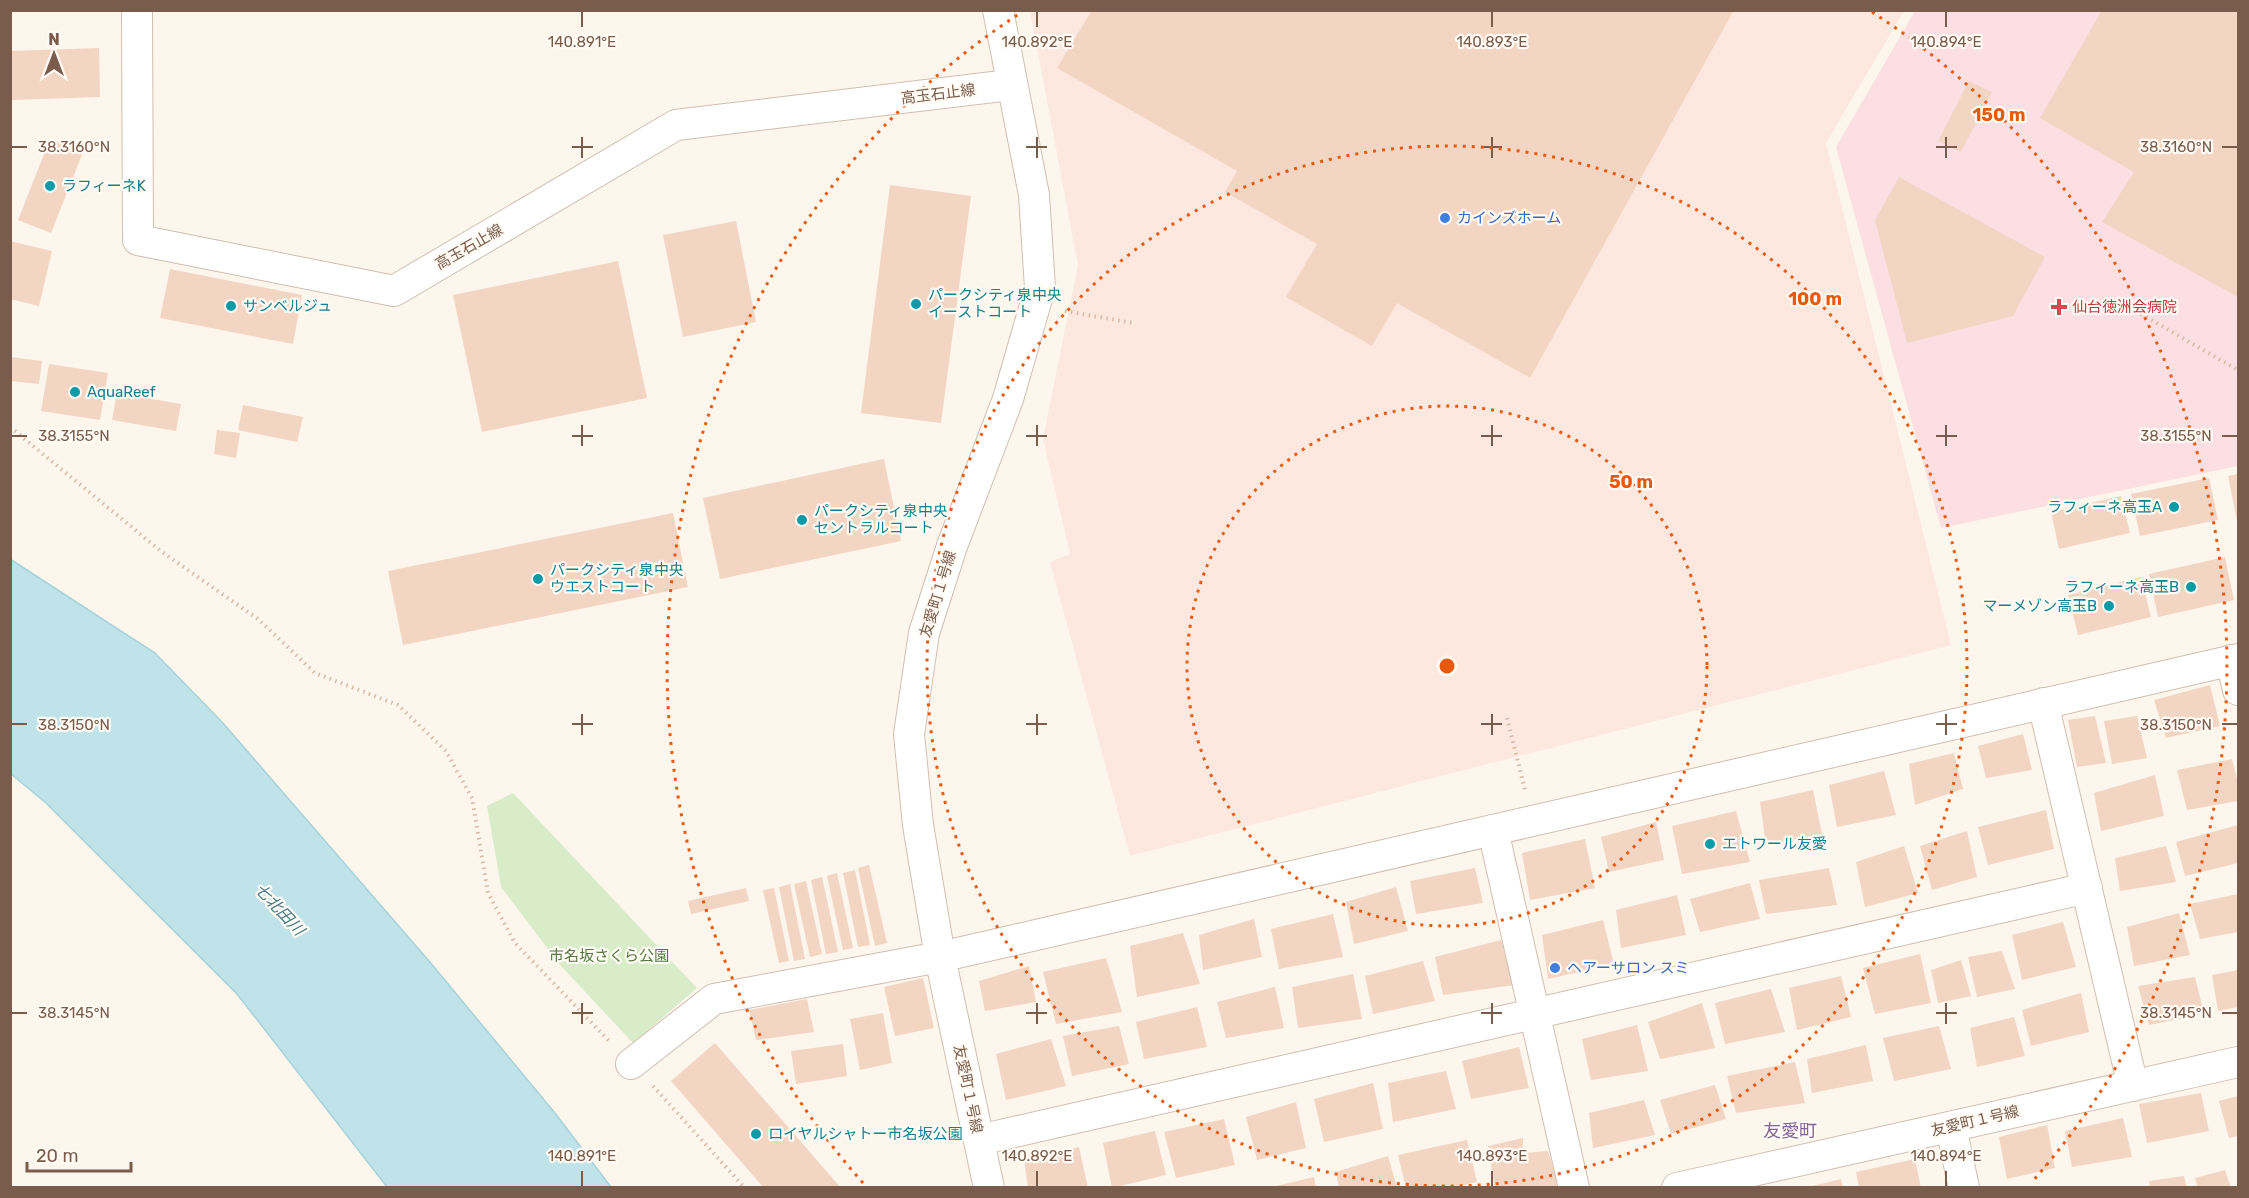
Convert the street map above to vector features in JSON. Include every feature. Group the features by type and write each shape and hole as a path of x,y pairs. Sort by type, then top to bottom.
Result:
{"street":[{"name":"高玉石止線","path":"137,10 138,240 394,291 676,125 1011,85"},
{"name":"友愛町１号線","path":"989,1188 940,957 918,825 909,734 924,633 952,546 1008,399 1040,288 1034,195 998,10"},
{"path":"631,1064 714,999 940,957 2235,660 2238,690"},
{"path":"2043,703 2133,1086"},
{"path":"1493,830 1574,1188"},
{"path":"979,1140 2086,888"},
{"name":"友愛町１号線","path":"1677,1188 2238,1062"},
{"path":"1951,1127 1964,1188"}],"path":[{"path":"1035,306 1133,323"},
{"path":"2141,314 2238,370"},
{"path":"10,427 162,552 258,620 315,673 398,705 446,751 472,798 488,893 515,943 671,1104 745,1188"},
{"path":"1507,718 1533,820"}],"shaded area":[{"path":"1030,11 1904,11 1826,143 1951,645 1130,856 1050,562 1070,554 1043,439 1078,265"},
{"name":"仙台徳洲会病院","path":"1915,11 2238,11 2238,466 1941,528 1836,147"}],"green space":[{"name":"市名坂さくら公園","path":"513,793 697,988 633,1043 561,966 501,887 487,806"}],"water":[{"name":"七北田川","path":"10,559 155,653 222,722 429,961 555,1113 611,1187 387,1187 237,994 46,803 11,774"}],"building":[{"name":"カインズホーム","path":"1092,10 1734,10 1530,378 1397,303 1372,346 1286,297 1317,244 1225,192 1237,171 1057,68"},
{"path":"2102,10 2238,10 2238,297 2102,222 2134,172 2040,118"},
{"path":"99,48 100,97 10,100 10,51"},
{"path":"1969,81 1992,92 1961,152 1938,141"},
{"name":"ラフィーネK","path":"50,139 83,152 51,233 18,220"},
{"path":"1899,177 2045,257 2013,316 1907,343 1875,220"},
{"name":"パークシティ泉中央 イーストコート","path":"890,185 971,196 941,423 861,413"},
{"path":"736,221 756,322 683,337 663,235"},
{"path":"10,241 52,251 39,306 10,299"},
{"path":"618,261 647,398 482,432 453,295"},
{"name":"サンベルジュ","path":"170,269 302,295 293,344 160,318"},
{"path":"10,357 42,361 39,384 10,381"},
{"name":"AquaReef","path":"49,364 108,373 100,420 41,411"},
{"path":"117,393 181,404 176,431 112,420"},
{"path":"243,405 303,417 297,442 238,430"},
{"path":"217,430 240,433 236,458 214,454"},
{"name":"パークシティ泉中央 セントラルコート","path":"884,459 901,541 720,579 703,498"},
{"path":"2238,474 2238,521 2237,521 2228,476"},
{"name":"ラフィーネ高玉A","path":"2209,478 2218,520 2140,536 2131,494"},
{"path":"2121,496 2130,533 2059,549 2051,512"},
{"name":"パークシティ泉中央 ウエストコート","path":"673,513 688,587 403,645 388,571"},
{"name":"ラフィーネ高玉B","path":"2225,557 2234,600 2158,617 2149,574"},
{"name":"マーメゾン高玉B","path":"2141,577 2151,617 2078,635 2068,595"},
{"path":"2210,685 2220,726 2166,738 2154,700"},
{"path":"2095,716 2106,763 2077,767 2068,720"},
{"path":"2137,716 2147,758 2112,764 2104,721"},
{"path":"2023,734 2032,770 1986,778 1978,746"},
{"path":"1954,753 1963,789 1915,805 1909,764"},
{"path":"2232,759 2238,783 2238,801 2187,810 2177,770"},
{"path":"1884,771 1896,815 1837,827 1829,785"},
{"path":"2155,775 2164,816 2101,831 2094,793"},
{"path":"1813,790 1822,834 1766,845 1760,802"},
{"path":"2046,810 2054,849 1988,865 1978,827"},
{"name":"エトワール友愛","path":"1736,811 1750,862 1682,874 1672,826"},
{"path":"1656,822 1664,860 1609,872 1601,837"},
{"path":"2238,825 2238,863 2185,876 2176,842"},
{"path":"1967,831 1977,877 1932,890 1920,846"},
{"path":"1585,839 1595,888 1530,900 1522,853"},
{"path":"1904,846 1918,893 1865,907 1856,862"},
{"path":"2166,846 2176,882 2120,891 2115,858"},
{"path":"869,865 887,943 875,946 858,868"},
{"path":"1475,868 1483,903 1416,914 1410,881"},
{"path":"1829,868 1837,905 1766,914 1759,880"},
{"path":"855,870 870,945 858,947 843,873"},
{"path":"837,873 853,948 843,950 827,876"},
{"path":"822,877 838,952 826,954 811,880"},
{"path":"806,881 822,954 810,957 794,884"},
{"path":"1750,883 1760,919 1700,932 1690,899"},
{"path":"790,884 805,959 794,961 779,887"},
{"path":"1396,887 1408,931 1354,944 1346,902"},
{"path":"746,888 749,901 691,914 688,901"},
{"path":"774,888 789,961 779,963 763,890"},
{"path":"2238,894 2238,932 2200,939 2190,904"},
{"path":"1677,895 1686,935 1621,948 1616,910"},
{"path":"2179,913 2190,955 2134,966 2127,927"},
{"path":"1333,914 1343,957 1279,969 1271,929"},
{"path":"1254,919 1262,957 1203,970 1199,935"},
{"path":"1603,920 1614,964 1548,979 1542,935"},
{"path":"2063,922 2076,967 2022,980 2012,935"},
{"path":"1183,933 1200,984 1137,997 1130,946"},
{"path":"1501,940 1514,985 1443,995 1435,957"},
{"path":"2002,951 2015,989 1977,997 1968,957"},
{"path":"1920,954 1931,1003 1875,1014 1863,968"},
{"path":"1106,958 1122,1012 1056,1024 1043,972"},
{"path":"1961,960 1971,996 1938,1003 1931,970"},
{"path":"1423,961 1435,1001 1373,1014 1365,976"},
{"path":"1029,966 1036,1002 985,1011 979,981"},
{"path":"2238,970 2238,1007 2218,1011 2212,975"},
{"path":"1353,974 1362,1019 1298,1028 1292,987"},
{"path":"1841,976 1851,1017 1797,1030 1789,988"},
{"path":"2195,977 2204,1014 2149,1025 2138,986"},
{"path":"923,978 934,1028 895,1036 884,987"},
{"path":"1275,987 1284,1028 1226,1038 1217,1002"},
{"path":"1771,989 1785,1032 1725,1044 1715,1003"},
{"path":"2081,993 2089,1032 2031,1046 2022,1010"},
{"path":"807,999 814,1032 756,1040 749,1010"},
{"path":"1702,1003 1715,1048 1660,1059 1648,1022"},
{"path":"1197,1007 1207,1047 1144,1059 1136,1022"},
{"path":"883,1013 892,1063 860,1070 850,1019"},
{"path":"2014,1017 2025,1056 1977,1067 1970,1028"},
{"path":"1637,1025 1648,1071 1591,1080 1582,1039"},
{"path":"1119,1026 1129,1064 1072,1076 1063,1036"},
{"path":"1939,1026 1951,1069 1894,1081 1883,1038"},
{"path":"1051,1039 1066,1086 1006,1100 996,1054"},
{"name":"ロイヤルシャトー市名坂公園","path":"715,1043 841,1188 764,1188 671,1081"},
{"path":"843,1044 847,1076 796,1084 791,1051"},
{"path":"1866,1045 1873,1081 1812,1093 1807,1059"},
{"path":"1519,1047 1529,1088 1471,1099 1462,1061"},
{"path":"1795,1062 1805,1103 1736,1113 1727,1076"},
{"path":"1446,1071 1456,1109 1393,1122 1388,1083"},
{"path":"1373,1083 1383,1129 1324,1142 1314,1099"},
{"path":"1715,1085 1726,1119 1671,1134 1660,1100"},
{"path":"2201,1093 2209,1131 2147,1143 2139,1104"},
{"path":"2238,1096 2238,1136 2229,1138 2219,1101"},
{"path":"1644,1100 1655,1135 1593,1148 1589,1113"},
{"path":"1296,1102 1306,1148 1257,1160 1246,1117"},
{"path":"2123,1118 2132,1157 2072,1167 2065,1131"},
{"path":"1224,1119 1235,1165 1176,1178 1164,1132"},
{"path":"2047,1125 2055,1168 2007,1179 1999,1137"},
{"path":"1155,1131 1166,1175 1112,1188 1103,1143"},
{"path":"1523,1138 1523,1153 1548,1151 1560,1188 1495,1188 1488,1146"},
{"path":"1467,1140 1477,1182 1450,1188 1406,1188 1398,1155"},
{"path":"1079,1147 1088,1188 1028,1188 1024,1159"},
{"path":"1388,1156 1397,1188 1339,1188 1336,1172"},
{"path":"1915,1159 1921,1188 1859,1188 1856,1172"},
{"path":"2225,1170 2231,1188 2198,1188 2195,1178"},
{"path":"2184,1176 2187,1188 2150,1188 2149,1181"},
{"path":"1314,1177 1316,1188 1272,1188 1272,1187"},
{"path":"1841,1179 1843,1188 1808,1188 1808,1187"}],"place":[{"name":"ラフィーネK","path":"50,186"},
{"name":"カインズホーム","path":"1445,218"},
{"name":"パークシティ泉中央 イーストコート","path":"916,304"},
{"name":"サンベルジュ","path":"231,306"},
{"name":"仙台徳洲会病院","path":"2059,307"},
{"name":"AquaReef","path":"75,392"},
{"name":"ラフィーネ高玉A","path":"2174,507"},
{"name":"パークシティ泉中央 セントラルコート","path":"802,520"},
{"name":"パークシティ泉中央 ウエストコート","path":"538,579"},
{"name":"ラフィーネ高玉B","path":"2191,587"},
{"name":"マーメゾン高玉B","path":"2109,606"},
{"name":"エトワール友愛","path":"1710,844"},
{"name":"ヘアーサロン スミ","path":"1555,968"},
{"name":"ロイヤルシャトー市名坂公園","path":"756,1134"}],"district":[{"name":"友愛町","path":"1790,1131"}]}
